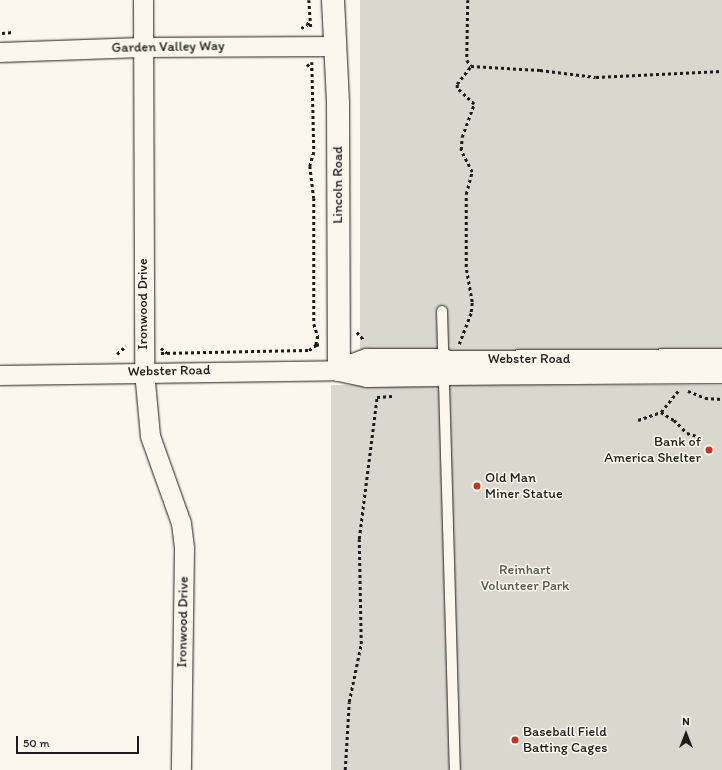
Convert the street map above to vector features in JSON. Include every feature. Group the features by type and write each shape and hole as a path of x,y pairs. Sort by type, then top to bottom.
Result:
{"street":[{"name":"Ironwood Drive","path":"143,0 141,47 144,371 150,436 181,523 184,548 181,770"},
{"name":"Lincoln Road","path":"333,0 336,46 338,370"},
{"name":"Garden Valley Way","path":"0,52 141,47 306,53 336,46"},
{"name":"Webster Road","path":"444,367 722,358"},
{"name":"Webster Road","path":"0,375 144,371 338,370 367,360 444,367 722,373"}],"lane":[{"path":"442,311 455,770"}],"path":[{"path":"309,0 306,53 312,70 314,152 310,166 314,198 314,324 318,336 316,345 373,341"},
{"path":"468,0 467,60 471,66"},
{"path":"0,33 20,32"},
{"path":"306,53 312,70"},
{"path":"471,66 540,70 596,77 722,71"},
{"path":"465,347 457,347 471,312 466,267 466,194 472,172 461,150 462,137 474,104 457,88 457,84 471,66"},
{"path":"356,331 365,341"},
{"path":"159,343 167,353"},
{"path":"117,354 128,344"},
{"path":"638,420 661,412 680,389"},
{"path":"345,770 349,702 361,644 359,539 378,397"},
{"path":"661,412 674,420 687,433 697,436"}],"green space":[{"path":"360,0 722,0 722,354 360,354"},
{"name":"Reinhart Volunteer Park","path":"331,385 722,385 722,770 331,770"}],"place":[{"name":"Bank of America Shelter","path":"709,450"},
{"name":"Old Man Miner Statue","path":"477,486"},
{"name":"Baseball Field Batting Cages","path":"515,740"}]}
